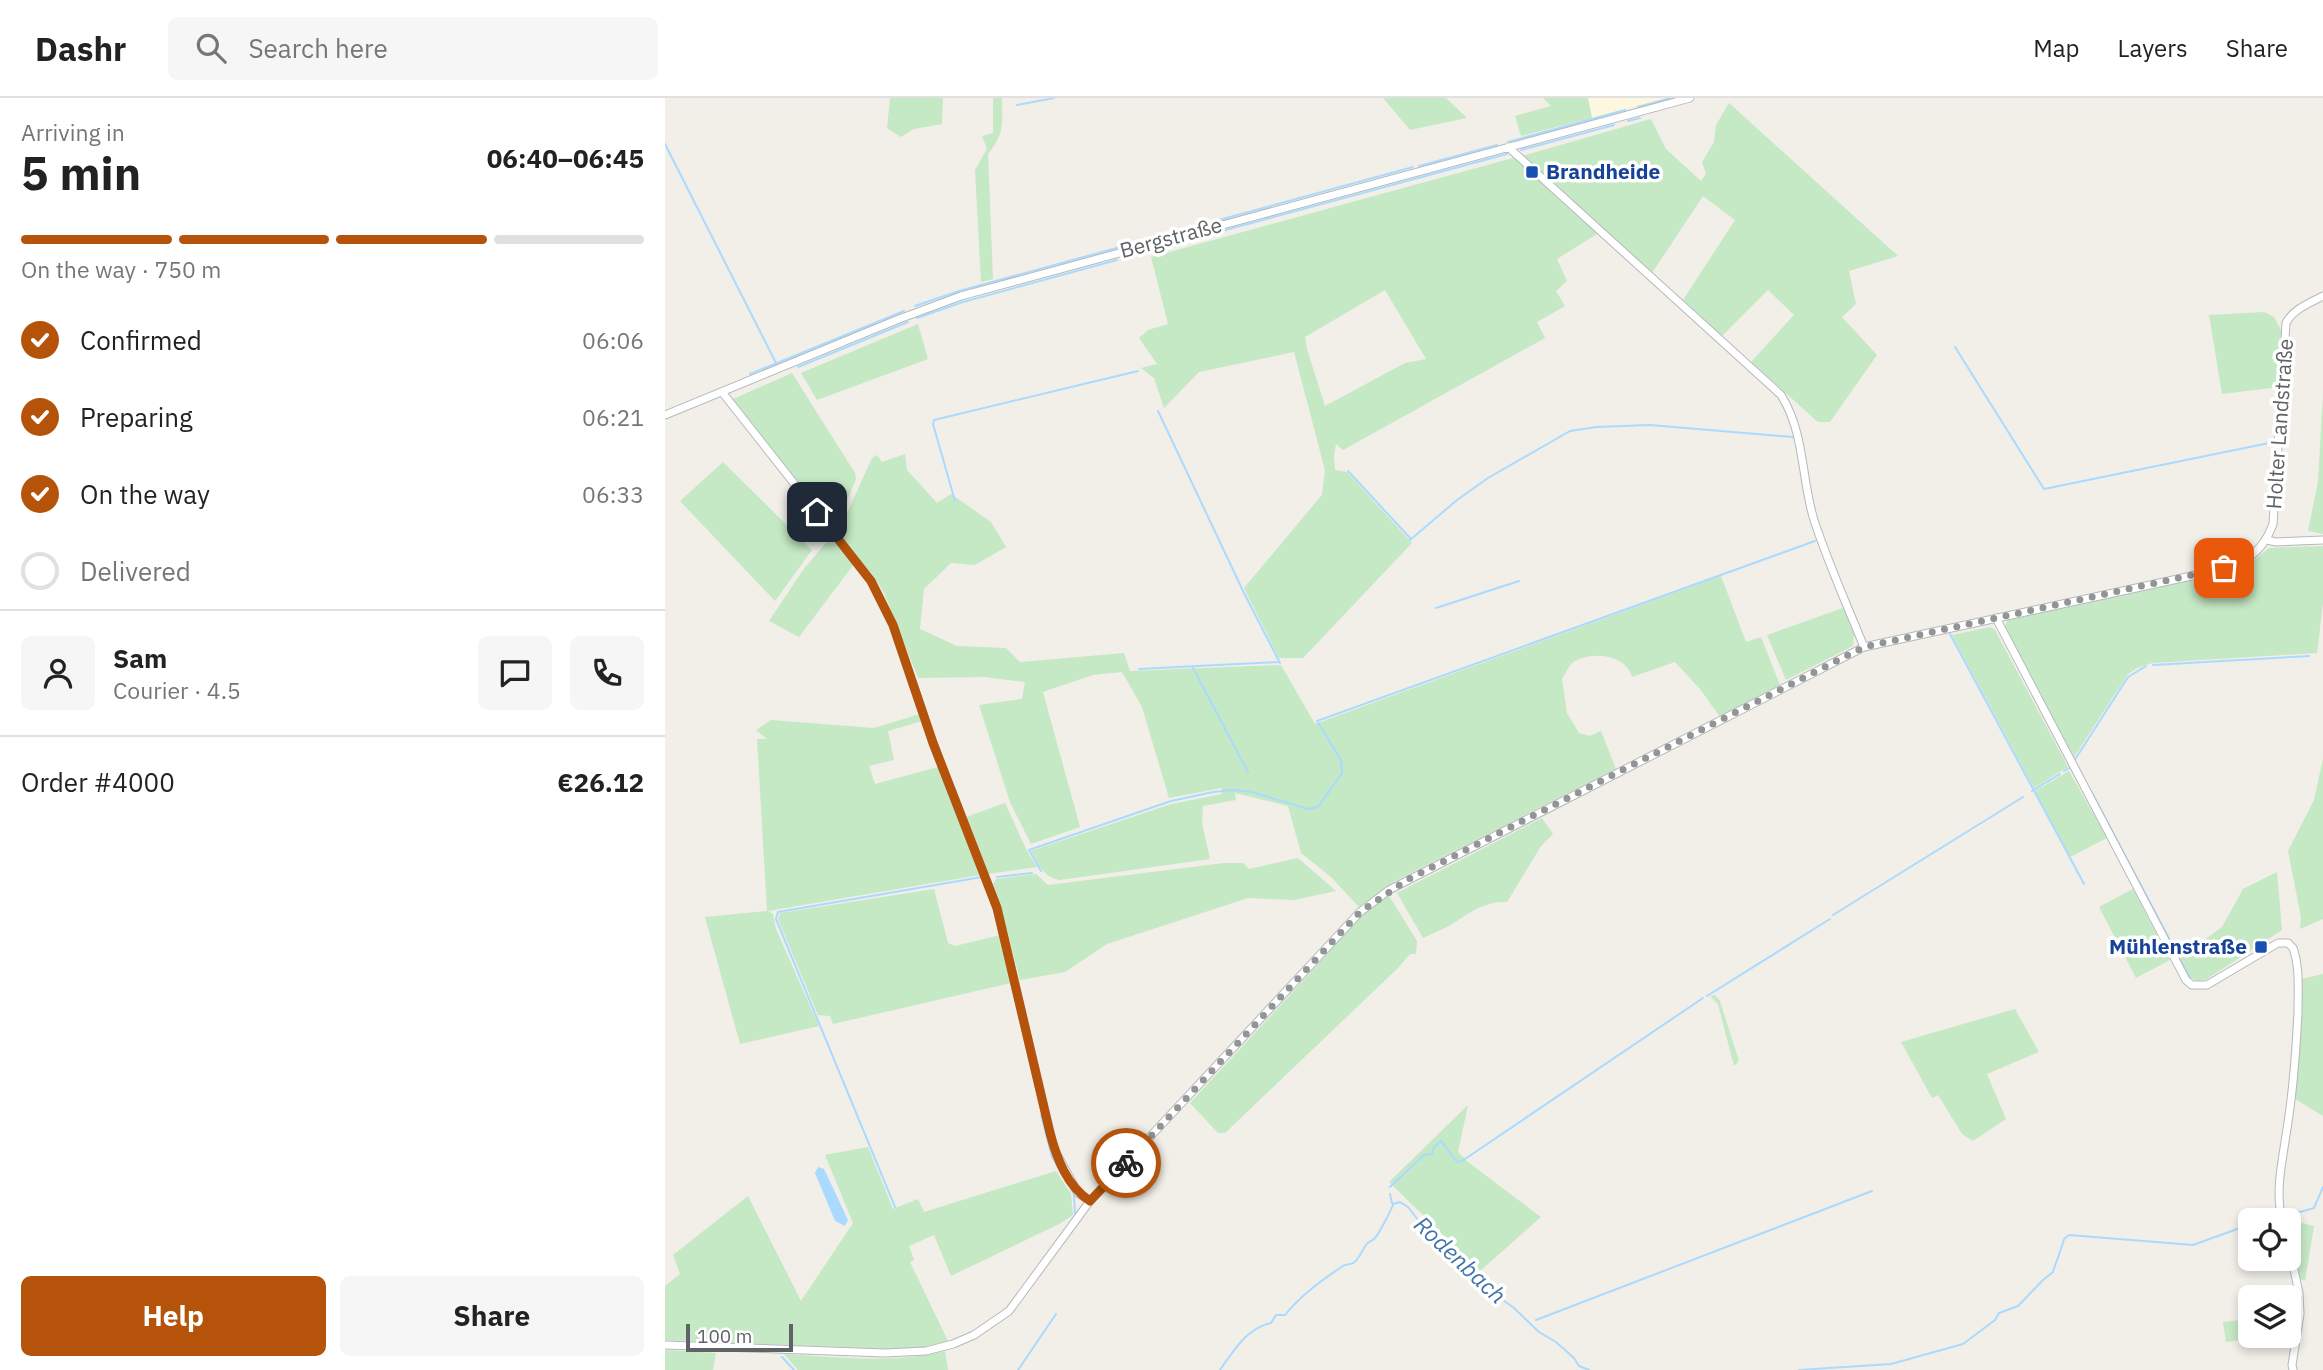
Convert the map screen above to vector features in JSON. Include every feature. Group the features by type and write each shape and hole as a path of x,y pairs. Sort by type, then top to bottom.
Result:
{"street":[{"name":"Bergstraße","path":"665,415 961,296 1690,98"},
{"path":"1508,147 1781,395 1788,406 1798,435 1813,518 1864,647"},
{"name":"Holter Landstraße","path":"2267,540 2273,524 2277,494 2286,323 2298,310 2323,296"},
{"path":"722,392 871,581 893,625 933,743 997,908 1055,1149 1078,1193 1090,1201"},
{"path":"665,1345 885,1353 926,1351 974,1335 1009,1311 1090,1201 1360,912 1389,890 1864,647 2229,567 2251,557 2267,540 2323,540"},
{"path":"1996,618 2186,980 2192,985 2207,985 2278,943 2288,943 2293,948 2298,992 2297,1046 2279,1186 2279,1208"},
{"path":"2293,1370 2299,1314 2299,1293 2294,1271"}],"shaded area":[{"path":"1588,98 1664,98 1592,118"}],"green space":[{"path":"890,98 943,98 942,124 914,129 901,137 887,128"},
{"path":"993,98 1002,98 1002,115 1000,134 988,154 993,279 981,282 975,170 987,149 982,136 993,133"},
{"path":"1383,98 1446,98 1467,118 1410,130"},
{"path":"1543,98 1588,98 1592,118 1521,136 1515,116 1551,106"},
{"path":"1729,103 1898,256 1849,271 1856,304 1842,317 1877,355 1830,422 1818,422 1751,362 1794,315 1768,290 1722,336 1683,300 1735,220 1703,196 1652,273 1522,156 1651,119 1666,149 1701,181 1706,174 1702,162 1714,142 1716,125"},
{"path":"1513,158 1600,232 1557,259 1567,281 1556,291 1565,306 1537,322 1545,338 1343,450 1336,444 1335,470 1347,472 1412,543 1303,658 1279,658 1244,588 1322,495 1325,470 1294,352 1199,372 1164,408 1154,378 1141,368 1157,364 1139,338 1148,330 1168,324 1151,257","holes":["1385,290 1426,359 1405,363 1325,406 1305,337"]},
{"path":"2264,312 2274,317 2281,330 2279,387 2222,394 2209,315"},
{"path":"918,324 928,359 817,400 801,373"},
{"path":"792,373 855,473 856,479 837,524 832,525 733,399"},
{"path":"2323,395 2323,534 2308,531 2318,482"},
{"path":"905,454 907,470 937,503 951,494 991,522 1006,547 975,565 951,563 924,589 920,629 957,646 1006,648 1020,662 1124,653 1130,671 1281,665 1315,724 1721,576 1746,642 1761,637 1780,685 1720,717 1700,689 1675,662 1632,677 1623,664 1608,657 1591,656 1575,661 1562,679 1567,713 1579,733 1590,736 1601,731 1616,769 1395,881 1359,907 1331,877 1301,853 1288,806 1235,793 1236,800 1203,806 1202,823 1210,859 1060,880 1045,873 1031,851 1171,804 1222,794 1222,788 1169,798 1142,707 1122,672 1093,675 1043,692 1080,827 1031,844 1010,802 979,705 1022,699 1025,682 984,677 918,678 884,593 872,574 842,540 840,532 843,522 872,458 877,455 882,462"},
{"path":"723,462 812,550 775,601 680,501"},
{"path":"829,539 833,539 854,564 799,637 769,621 803,570"},
{"path":"2323,546 2323,603 2317,653 2152,663 2137,668 2128,674 2074,757 2004,627 2008,620 2230,572 2253,561 2269,548"},
{"path":"1843,608 1854,634 1853,646 1786,680 1767,635"},
{"path":"1990,627 1995,630 2068,767 2034,788 1952,635"},
{"path":"920,714 922,721 888,731 894,760 869,766 875,784 938,767 980,875 768,911 773,914 776,929 819,1026 740,1044 705,917 767,911 757,739 767,739 756,730 771,720 874,728"},
{"path":"2323,759 2323,919 2300,929 2301,917 2288,851 2314,800"},
{"path":"2069,771 2107,838 2070,857 2035,791"},
{"path":"1005,803 1037,867 988,874 966,817"},
{"path":"1542,818 1553,834 1541,846 1507,902 1483,906 1423,938 1397,893"},
{"path":"1298,858 1336,891 1294,900 1248,898 1107,944 1065,972 1020,980 993,884 996,879 1036,874 1048,885 1224,863 1243,863 1249,869"},
{"path":"2277,872 2282,930 2207,979 2198,981 2191,978 2180,958 2222,927 2243,889"},
{"path":"934,889 948,943 955,946 1000,935 1011,983 833,1024 830,1016 818,1015 778,919 780,913"},
{"path":"2133,889 2170,960 2136,978 2099,907"},
{"path":"1388,894 1417,941 1416,954 1410,954 1225,1133 1218,1133 1190,1103 1362,914"},
{"path":"2323,974 2323,1116 2295,1099 2302,979"},
{"path":"1715,995 1720,1001 1739,1061 1734,1066 1718,1004 1710,996"},
{"path":"2015,1009 2039,1052 1987,1074 2006,1119 1973,1141 1962,1134 1938,1095 1932,1098 1901,1042"},
{"path":"1468,1105 1458,1152 1541,1217 1480,1271 1389,1182"},
{"path":"868,1147 893,1209 918,1199 924,1212 1056,1171 1071,1194 1073,1215 951,1276 934,1235 909,1246 914,1260 910,1262 948,1341 923,1347 894,1349 665,1340 665,1286 680,1274 673,1255 748,1196 801,1301 853,1223 825,1155"},
{"path":"2301,1223 2314,1226 2305,1281 2300,1279 2298,1271 2301,1271"},
{"path":"2238,1320 2238,1340 2226,1342 2223,1322"},
{"path":"665,1350 716,1353 713,1370 665,1370"},
{"path":"945,1351 948,1370 798,1370 784,1354 885,1358"}],"water":[{"path":"818,1167 824,1169 848,1220 845,1226 835,1221 815,1173"}],"waterway":[{"path":"1017,105 1054,98"},
{"path":"1638,107 1671,98"},
{"path":"1508,142 1625,110"},
{"path":"1628,121 1640,118"},
{"path":"1521,150 1614,125"},
{"path":"665,144 776,363"},
{"path":"1419,166 1497,145"},
{"path":"1126,257 1507,154"},
{"path":"915,306 959,291 1413,167"},
{"path":"917,318 963,302 1117,260"},
{"path":"750,374 904,311"},
{"path":"798,367 908,322"},
{"path":"1955,347 2044,489 2274,442"},
{"path":"955,501 934,420 1138,371"},
{"path":"1158,411 1280,663"},
{"path":"1410,540 1488,478 1570,431 1650,425 1793,437"},
{"path":"1348,471 1411,539"},
{"path":"1041,871 1029,850 1171,801 1232,790 1252,792 1308,809 1318,807 1342,773 1341,760 1317,721 1815,541"},
{"path":"1436,608 1519,581"},
{"path":"1950,634 2084,884"},
{"path":"2153,665 2309,656"},
{"path":"1139,669 1278,662"},
{"path":"2074,761 2128,677 2146,666"},
{"path":"1193,668 1248,772"},
{"path":"2064,771 2069,768"},
{"path":"2032,791 2060,774"},
{"path":"2091,791 2190,978"},
{"path":"1833,915 2023,797"},
{"path":"997,877 1032,873"},
{"path":"895,1207 776,919 778,912 982,877"},
{"path":"1707,996 1830,919"},
{"path":"1390,1187 1424,1155 1432,1154 1434,1147 1441,1141 1457,1162 1462,1161 1703,998"},
{"path":"1041,1115 1052,1157 1074,1194 1075,1214"},
{"name":"Rodenbach","path":"2301,1212 2314,1208 2323,1187"},
{"path":"1536,1320 1872,1191"},
{"path":"1390,1194 1392,1203"},
{"name":"Rodenbach","path":"1393,1204 1400,1202 1408,1207 1428,1233 1471,1277 1514,1308 1539,1332 1556,1342 1579,1366 1589,1370"},
{"name":"Rodenbach","path":"1220,1370 1248,1335 1271,1323 1276,1315 1285,1315 1320,1282 1343,1266 1355,1262 1367,1244 1376,1237 1393,1205"},
{"name":"Rodenbach","path":"1799,1370 1891,1364 1963,1344 1995,1320 1999,1313 2018,1306 2053,1272 2064,1239 2069,1235 2193,1245 2238,1229"},
{"path":"1018,1370 1056,1314"},
{"path":"782,1357 794,1370"}],"way so far":[{"path":"1126,1163 1360,912 1407,880 1864,647 2224,568"}],"place":[{"name":"Brandheide","path":"1532,172"},
{"name":"Mühlenstraße","path":"2261,947"}],"route":[{"path":"817,512 871,581 893,625 933,743 997,908 1050,1133 1061,1165 1078,1193 1090,1201 1126,1163"}]}
